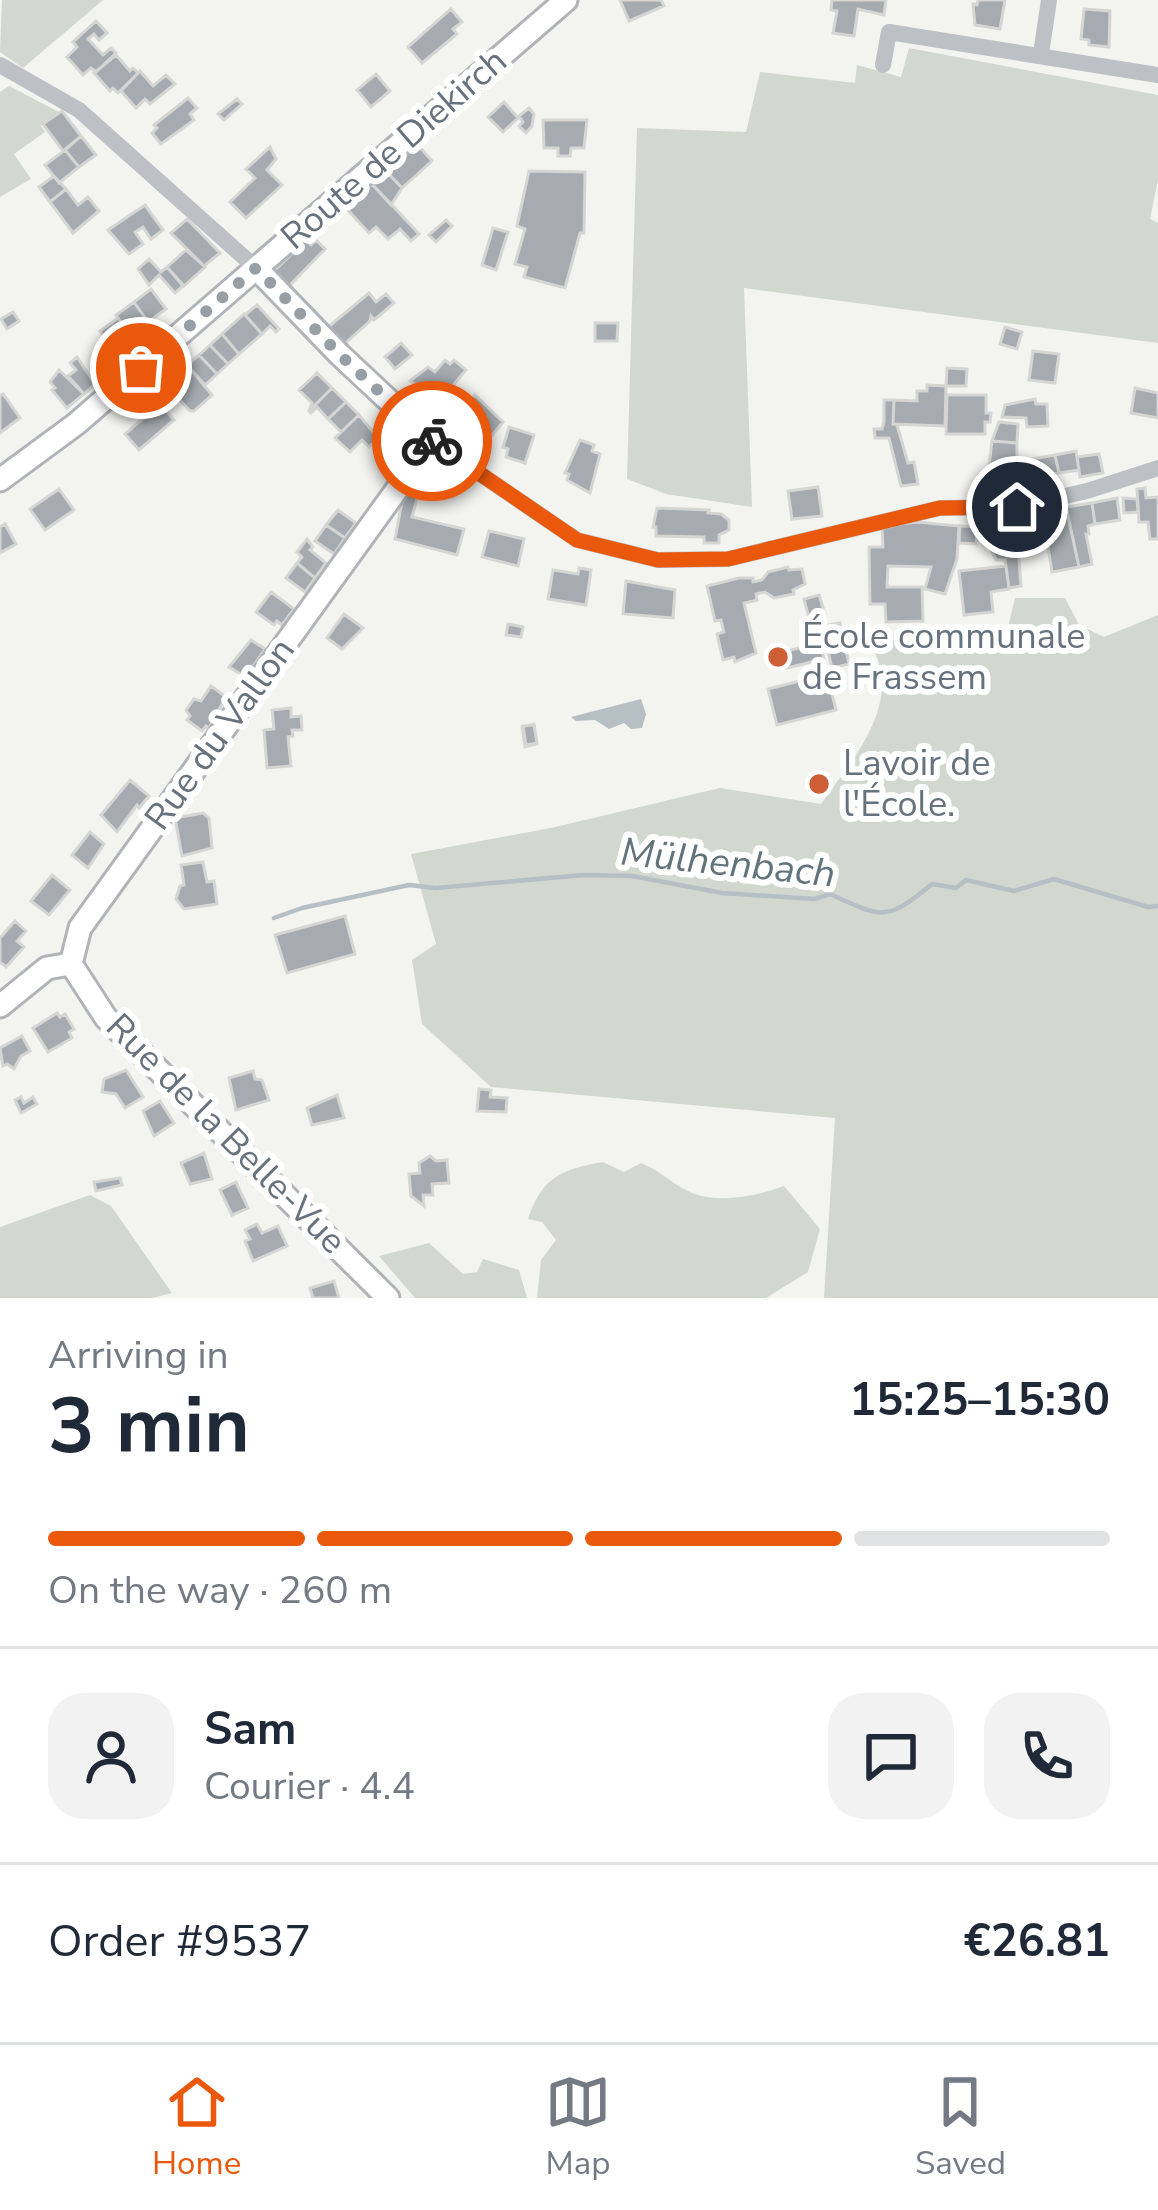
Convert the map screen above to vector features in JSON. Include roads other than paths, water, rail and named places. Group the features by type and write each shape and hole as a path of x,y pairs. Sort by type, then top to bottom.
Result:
{"street":[{"name":"Route de Diekirch","path":"0,480 76,424 566,0"},
{"path":"1040,54 1048,0"},
{"path":"883,65 889,32 1158,75"},
{"path":"0,65 79,110 256,268 432,441 577,540 658,560 728,559 940,508 1017,507 1158,468"},
{"name":"Rue du Vallon","path":"70,964 80,928 432,441"},
{"path":"0,1006 47,968 70,964"},
{"name":"Rue de la Belle-Vue","path":"70,964 106,1018 388,1298"}],"waterway":[{"name":"Mülhenbach","path":"274,918 409,885 435,888 584,875 632,876 722,893 815,899 830,894 884,912 904,905 932,884 956,888 966,880 1014,891 1054,879 1158,906"}],"place":[{"name":"École communale de Frassem","path":"778,657"},
{"name":"Lavoir de l'École.","path":"819,784"}]}
